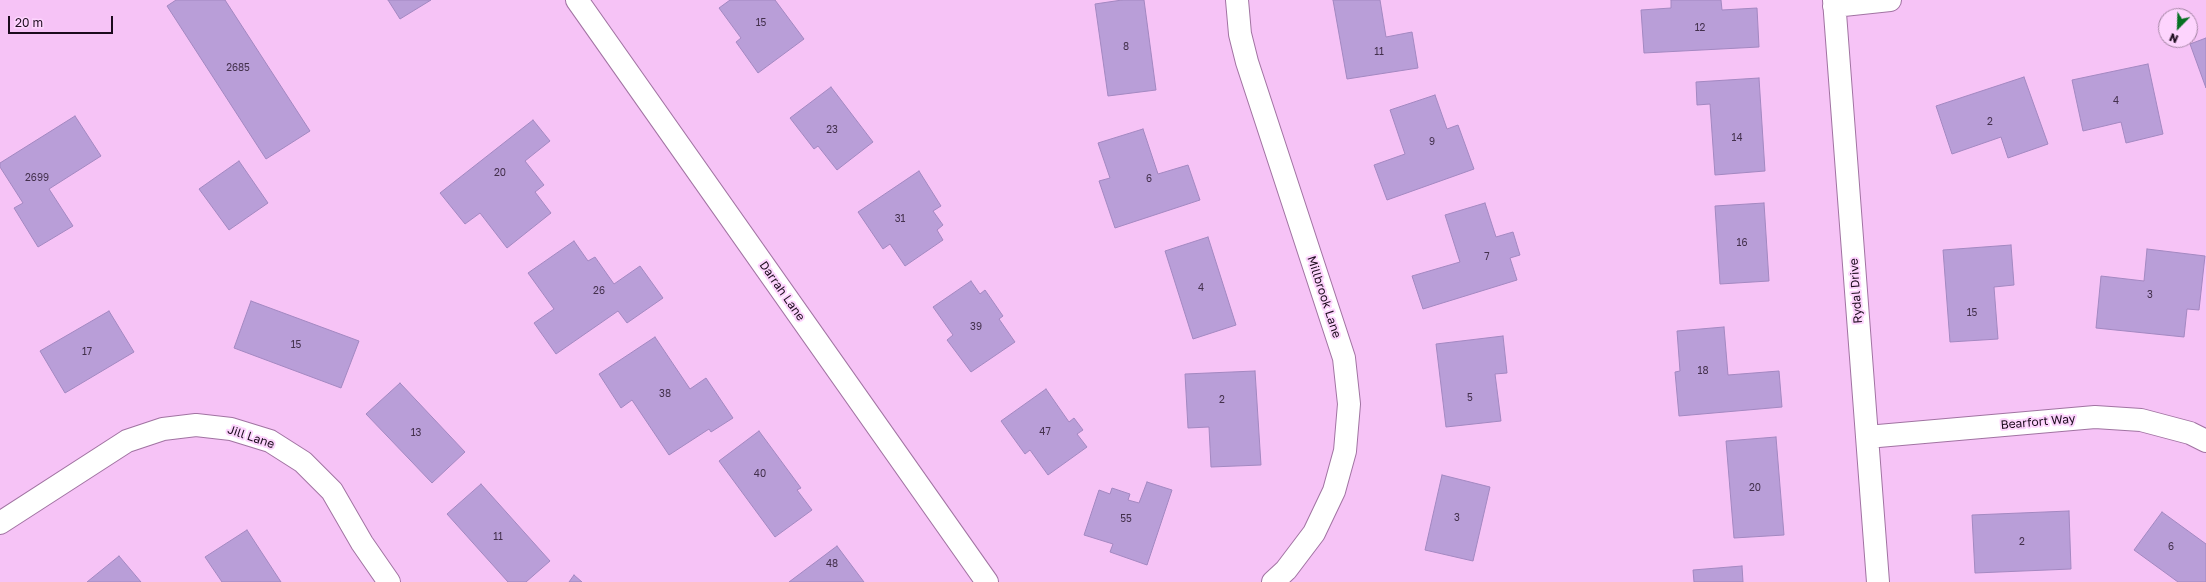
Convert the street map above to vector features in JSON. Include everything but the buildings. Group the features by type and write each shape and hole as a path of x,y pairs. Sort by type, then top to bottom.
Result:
{"street":[{"name":"Darrah Lane","path":"577,0 987,582"},
{"name":"Millbrook Lane","path":"1237,0 1240,34 1247,62 1344,358 1349,404 1345,451 1334,491 1314,533 1286,570 1273,582"},
{"path":"1834,3 1890,0"},
{"name":"Rydal Drive","path":"1834,3 1878,582"},
{"name":"Bearfort Way","path":"1867,437 2095,417 2141,420 2190,433 2206,441"},
{"name":"Jill Lane","path":"0,523 127,441 163,429 196,426 231,428 270,441 303,462 332,491 362,543 389,582"}]}
